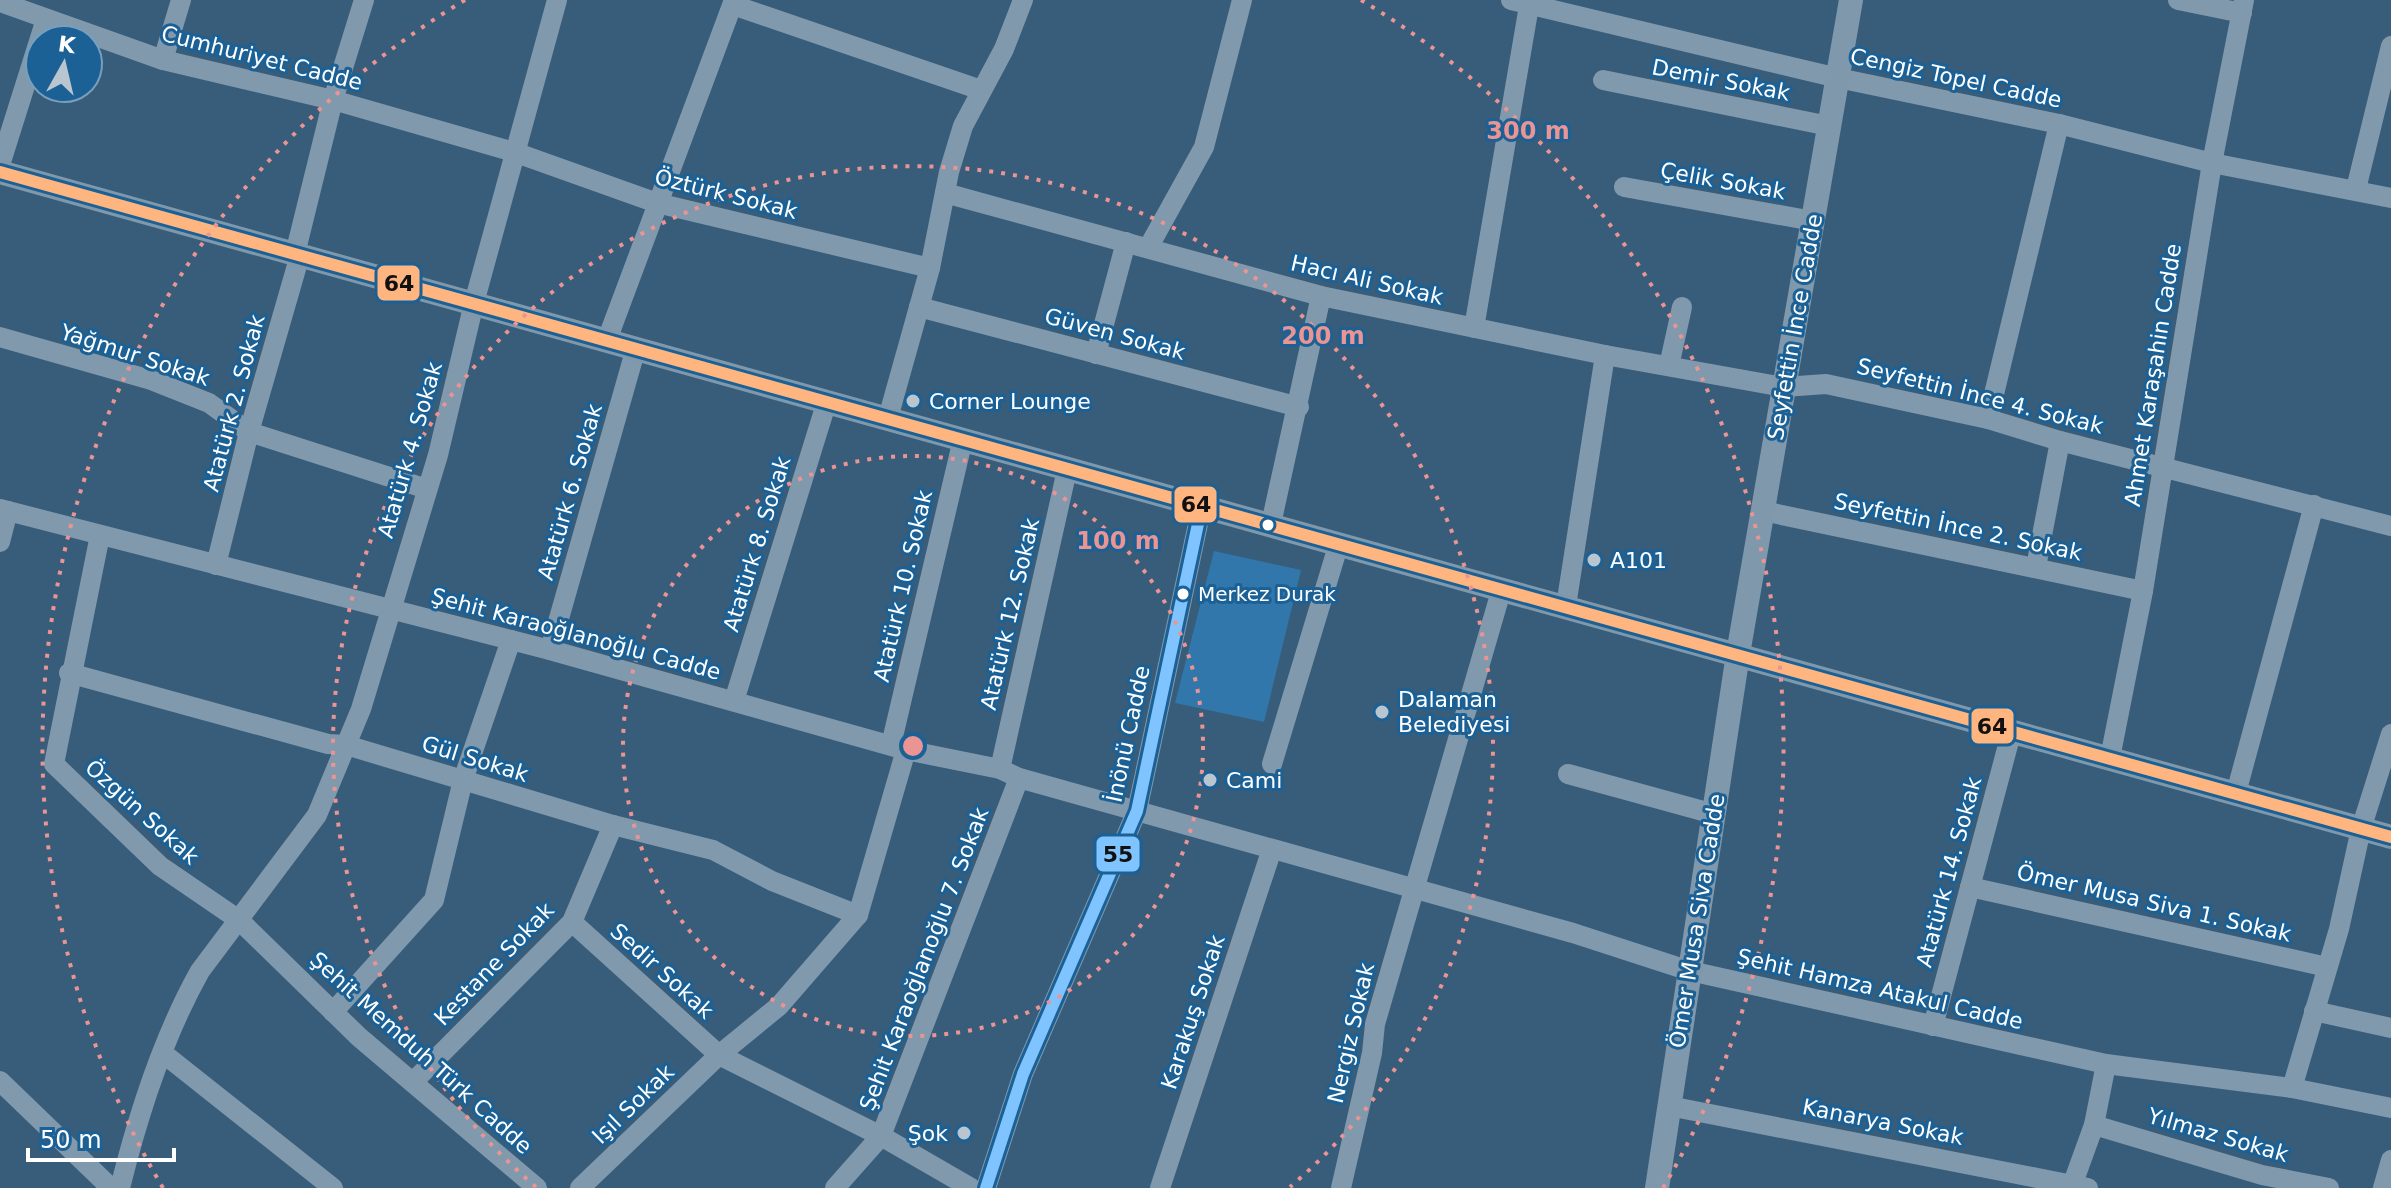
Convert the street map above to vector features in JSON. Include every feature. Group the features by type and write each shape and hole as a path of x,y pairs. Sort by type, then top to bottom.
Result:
{"main road":[{"name":"Seyfettin İnce Cadde","path":"1738,654 1851,0"},
{"path":"0,172 2391,837"},
{"name":"Ömer Musa Siva Cadde","path":"1657,1188 1738,654"}],"street":[{"path":"163,60 181,0"},
{"name":"Atatürk 2. Sokak","path":"216,565 298,254 333,100 364,0"},
{"name":"Atatürk 4. Sokak","path":"120,1188 134,1131 188,994 317,815 361,709 427,489 514,152 557,0"},
{"path":"888,418 930,268 963,126 1004,49 1023,0"},
{"path":"1148,248 1204,147 1242,0"},
{"path":"2178,0 2243,6"},
{"path":"1474,328 1523,1"},
{"name":"Cengiz Topel Cadde","path":"1523,1 1838,78 2059,124 2212,163 2391,198"},
{"name":"Cumhuriyet Cadde","path":"0,2 163,60 333,100 514,152"},
{"path":"607,340 733,2 981,90"},
{"name":"Ahmet Karaşahin Cadde","path":"2110,758 2143,591 2212,163 2243,6"},
{"path":"0,165 46,19"},
{"path":"2356,189 2391,46"},
{"name":"Demir Sokak","path":"1603,80 1829,126"},
{"path":"1988,419 2059,124"},
{"name":"Öztürk Sokak","path":"514,152 657,203 930,268"},
{"name":"Çelik Sokak","path":"1624,187 1813,221"},
{"name":"Hacı Ali Sokak","path":"945,193 1321,296 1605,355 1784,387"},
{"path":"1096,354 1126,242"},
{"path":"1271,524 1321,296"},
{"name":"Güven Sokak","path":"919,307 1299,407"},
{"path":"1669,366 1682,307"},
{"name":"Yağmur Sokak","path":"0,337 151,380 209,403 249,432 427,489"},
{"name":"Atatürk 6. Sokak","path":"550,650 636,348"},
{"path":"1566,606 1605,355"},
{"name":"Seyfettin İnce 4. Sokak","path":"1784,387 1826,384 1988,419 2060,441 2391,526"},
{"name":"Atatürk 8. Sokak","path":"734,701 827,401"},
{"name":"Atatürk 10. Sokak","path":"858,915 898,747 963,439"},
{"path":"2036,567 2060,441"},
{"name":"Atatürk 12. Sokak","path":"1000,769 1067,470"},
{"name":"İnönü Cadde","path":"986,1188 1023,1074 1137,811 1202,505"},
{"path":"2236,793 2314,505"},
{"path":"0,542 4,510"},
{"name":"Şehit Karaoğlanoğlu Cadde","path":"4,510 550,650 898,747 1000,769 1019,778 1137,811"},
{"name":"Seyfettin İnce 2. Sokak","path":"1763,511 2143,591"},
{"path":"69,673 100,535"},
{"path":"1272,764 1339,543"},
{"name":"Nergiz Sokak","path":"1341,1188 1372,1053 1375,1024 1502,588"},
{"path":"333,1012 434,900 463,780 511,640"},
{"name":"Gül Sokak","path":"69,673 328,744 346,745 613,825 713,850 772,881 858,915"},
{"name":"Özgün Sokak","path":"69,673 54,764 160,866 239,920"},
{"name":"Atatürk 14. Sokak","path":"1933,1026 2012,730"},
{"path":"2292,1088 2327,967 2361,829 2391,734"},
{"path":"1568,774 1714,814"},
{"name":"Şehit Karaoğlanoğlu 7. Sokak","path":"835,1188 881,1136 1019,778"},
{"name":"Şehit Hamza Atakul Cadde","path":"1137,811 1271,852 1573,933 1690,971 2106,1064 2292,1088 2391,1108"},
{"name":"Kestane Sokak","path":"413,1082 572,922 613,825"},
{"name":"Karakuş Sokak","path":"1160,1188 1271,852"},
{"name":"Ömer Musa Siva 1. Sokak","path":"1970,887 2327,967"},
{"name":"Işıl Sokak","path":"580,1188 719,1055 779,1006 858,915"},
{"name":"Şehit Memduh Türk Cadde","path":"239,920 333,1012 537,1188"},
{"name":"Sedir Sokak","path":"572,922 719,1055 881,1136 971,1188"},
{"path":"2314,1011 2391,1028"},
{"path":"164,1054 333,1188"},
{"path":"2080,1186 2106,1064"},
{"path":"0,1081 111,1188"},
{"name":"Kanarya Sokak","path":"1669,1106 2004,1179 2080,1186"},
{"name":"Yılmaz Sokak","path":"2094,1125 2262,1175 2329,1188"},
{"path":"2383,1188 2391,1160"}],"shaded area":[{"path":"1214,551 1301,570 1264,722 1175,703"}],"transit line":[{"name":"64","path":"0,172 2391,837"},
{"name":"55","path":"986,1188 1023,1074 1137,811 1202,505"}],"place":[{"name":"Corner Lounge","path":"913,401"},
{"name":"A101","path":"1594,560"},
{"name":"Merkez Durak","path":"1183,594"},
{"name":"Dalaman Belediyesi","path":"1382,712"},
{"name":"Cami","path":"1210,780"},
{"name":"Şok","path":"964,1133"}]}
